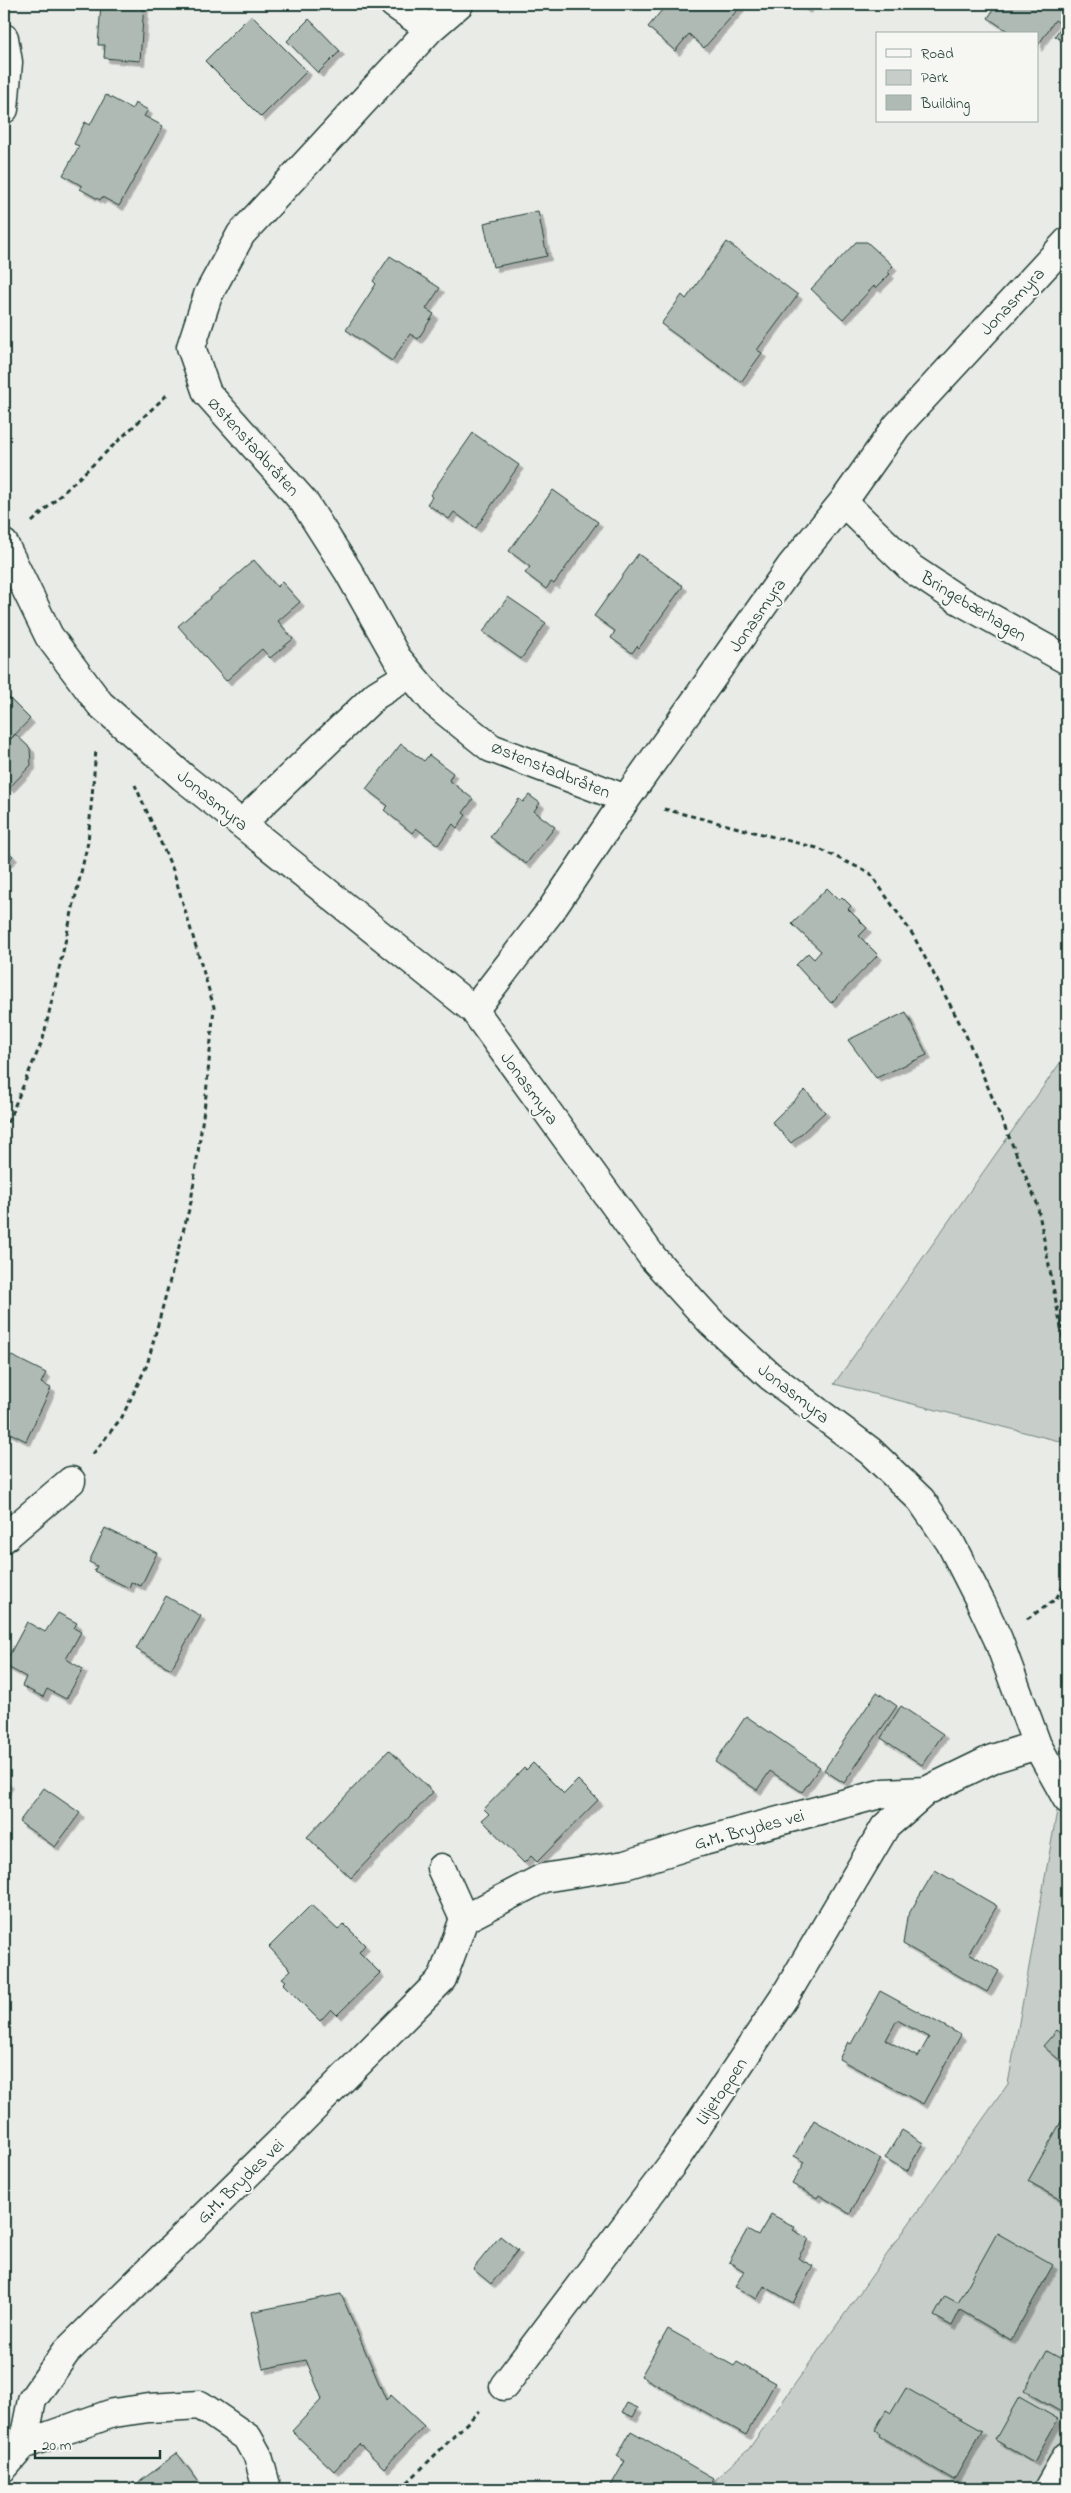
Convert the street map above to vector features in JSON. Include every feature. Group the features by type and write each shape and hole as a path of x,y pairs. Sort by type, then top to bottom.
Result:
{"street":[{"path":"394,4 430,29"},
{"path":"191,347 208,294 241,234 430,29 459,4"},
{"path":"4,38 8,62 4,110"},
{"name":"Jonasmyra","path":"474,1010 552,909 626,799 791,566 843,502 897,426 1067,242"},
{"name":"Østenstadbråten","path":"191,347 206,393 304,502 348,571 397,658 435,703 491,748 626,799"},
{"name":"Bringebærhagen","path":"843,502 912,569 958,599 1067,660"},
{"name":"Jonasmyra","path":"4,547 49,636 100,704 183,777 474,1010 654,1258 712,1323 770,1376 870,1451 920,1500 950,1542 998,1639 1037,1745 1067,1799"},
{"path":"242,823 376,695 410,674"},
{"path":"4,1538 71,1481"},
{"name":"G.M. Brydes vei","path":"4,2467 23,2445 32,2400 66,2352 278,2144 442,1979 464,1919 543,1878 625,1866 700,1842 884,1792 926,1791 992,1759 1037,1745"},
{"name":"Liljetoppen","path":"504,2386 679,2155 785,1996 885,1827 926,1791"},
{"path":"441,1868 464,1919"},
{"name":"G.M. Brydes vei","path":"23,2445 113,2413 149,2408 200,2405 248,2438 258,2456 267,2489"},
{"path":"1048,2489 1067,2456"}],"path":[{"path":"4,547 167,396 191,347"},
{"path":"4,1131 43,1039 88,842 100,704"},
{"path":"71,1481 122,1417 147,1365 191,1202 206,1095 214,1006 173,870 134,783"},
{"path":"626,799 817,848 870,873 913,934 965,1033 1037,1203 1067,1359"},
{"path":"998,1639 1056,1599 1067,1579"},
{"path":"401,2489 504,2386"}],"green space":[{"path":"1067,1053 1067,1443 834,1384"},
{"path":"1062,1783 1067,1785 1067,2489 704,2489 748,2450 1008,2084"}],"building":[{"path":"101,4 144,4 140,61 104,58 105,45 98,45"},
{"path":"655,4 737,4 740,7 704,48 689,34 675,51 648,27 662,10"},
{"path":"799,4 810,4 806,9"},
{"path":"997,4 1067,4 1067,44 1055,36 1062,25 1055,20 1038,46 1038,32 1009,32 988,18"},
{"path":"251,15 307,71 261,117 205,61"},
{"path":"309,19 340,51 318,73 287,41"},
{"path":"106,95 132,109 135,103 148,110 144,116 163,126 119,206 102,197 100,200 80,189 82,186 63,175 79,146 74,144 85,122 90,125"},
{"path":"538,211 547,256 493,267 484,223"},
{"path":"727,242 798,295 757,350 762,353 741,382 661,324 682,295 686,299"},
{"path":"856,242 867,242 893,266 887,272 890,274 876,288 874,286 843,319 811,289"},
{"path":"390,256 440,288 426,309 434,314 418,339 410,334 392,361 346,330 376,284 373,281"},
{"path":"473,433 519,465 476,528 454,512 449,519 427,504 432,497 430,495"},
{"path":"553,490 598,522 554,584 551,582 546,589 525,573 530,567 509,551"},
{"path":"638,554 683,586 639,648 637,646 632,653 611,638 615,631 594,616"},
{"path":"254,560 277,587 282,582 300,602 278,621 293,639 270,658 262,649 226,681 178,626"},
{"path":"508,597 546,623 521,659 483,632"},
{"path":"4,693 30,719 4,746"},
{"path":"15,734 30,748 31,765 9,788 4,783 4,746"},
{"path":"401,744 424,761 429,755 453,773 449,780 473,799 463,813 466,815 457,828 453,824 438,845 416,828 412,833 384,810 388,806 366,789"},
{"path":"529,795 540,803 534,811 555,827 526,864 490,837 519,799 523,802"},
{"path":"4,847 13,856 4,865"},
{"path":"827,888 839,900 842,897 851,906 848,909 867,928 859,936 878,955 831,1003 796,965 808,953 814,959 821,951 792,924"},
{"path":"906,1012 927,1055 876,1078 848,1040"},
{"path":"805,1090 825,1112 791,1143 772,1122"},
{"path":"4,1352 46,1373 41,1383 51,1388 26,1441 4,1430"},
{"path":"105,1528 157,1553 141,1586 131,1582 129,1588 94,1571 97,1566 89,1562"},
{"path":"166,1596 201,1616 171,1669 136,1649"},
{"path":"58,1613 77,1623 74,1628 81,1632 66,1659 83,1669 66,1699 47,1689 43,1697 22,1686 26,1677 4,1665 27,1622 45,1632"},
{"path":"877,1692 897,1706 844,1783 824,1770"},
{"path":"901,1706 943,1734 922,1765 881,1738"},
{"path":"746,1716 820,1767 802,1792 770,1771 757,1790 715,1762"},
{"path":"389,1750 433,1792 351,1878 307,1837"},
{"path":"533,1763 564,1794 578,1780 598,1800 537,1862 531,1856 524,1863 482,1820 489,1814 484,1809 524,1768 526,1770"},
{"path":"4,1780 9,1783 4,1791"},
{"path":"44,1788 80,1813 55,1847 19,1822"},
{"path":"935,1870 997,1906 969,1953 999,1971 987,1992 903,1944 907,1917"},
{"path":"311,1905 338,1930 344,1924 365,1945 359,1952 380,1973 337,2015 331,2009 320,2021 283,1984 286,1981 282,1978 291,1970 269,1947"},
{"path":"880,1991 961,2035 923,2104 839,2059 848,2042 851,2044","holes":["897,2020 929,2037 918,2057 886,2040"]},
{"path":"1057,2030 1067,2038 1067,2060 1064,2064 1043,2046"},
{"path":"1067,2111 1067,2203 1028,2181"},
{"path":"814,2120 881,2159 850,2213 819,2195 817,2198 792,2184 805,2162 794,2156"},
{"path":"902,2130 923,2143 907,2171 885,2158"},
{"path":"771,2214 795,2227 793,2230 809,2239 798,2258 813,2266 793,2303 764,2286 757,2299 735,2287 744,2271 729,2262 747,2230 758,2236"},
{"path":"997,2233 1053,2265 1011,2340 960,2310 952,2326 934,2316 945,2296 958,2303"},
{"path":"500,2236 518,2250 491,2284 473,2269"},
{"path":"341,2294 386,2400 391,2395 424,2426 384,2468 359,2444 334,2471 292,2431 322,2399 306,2360 263,2369 251,2312"},
{"path":"668,2329 734,2366 737,2362 775,2383 746,2435 641,2376"},
{"path":"1047,2351 1067,2362 1067,2401 1061,2412 1024,2391"},
{"path":"906,2388 982,2431 954,2480 879,2436 880,2434 875,2430 886,2410 891,2413"},
{"path":"1019,2397 1058,2419 1034,2462 995,2440"},
{"path":"627,2403 638,2408 633,2417 622,2412"},
{"path":"631,2431 713,2478 707,2489 609,2489 625,2461 617,2456"},
{"path":"177,2453 204,2489 134,2489 133,2487"}]}
